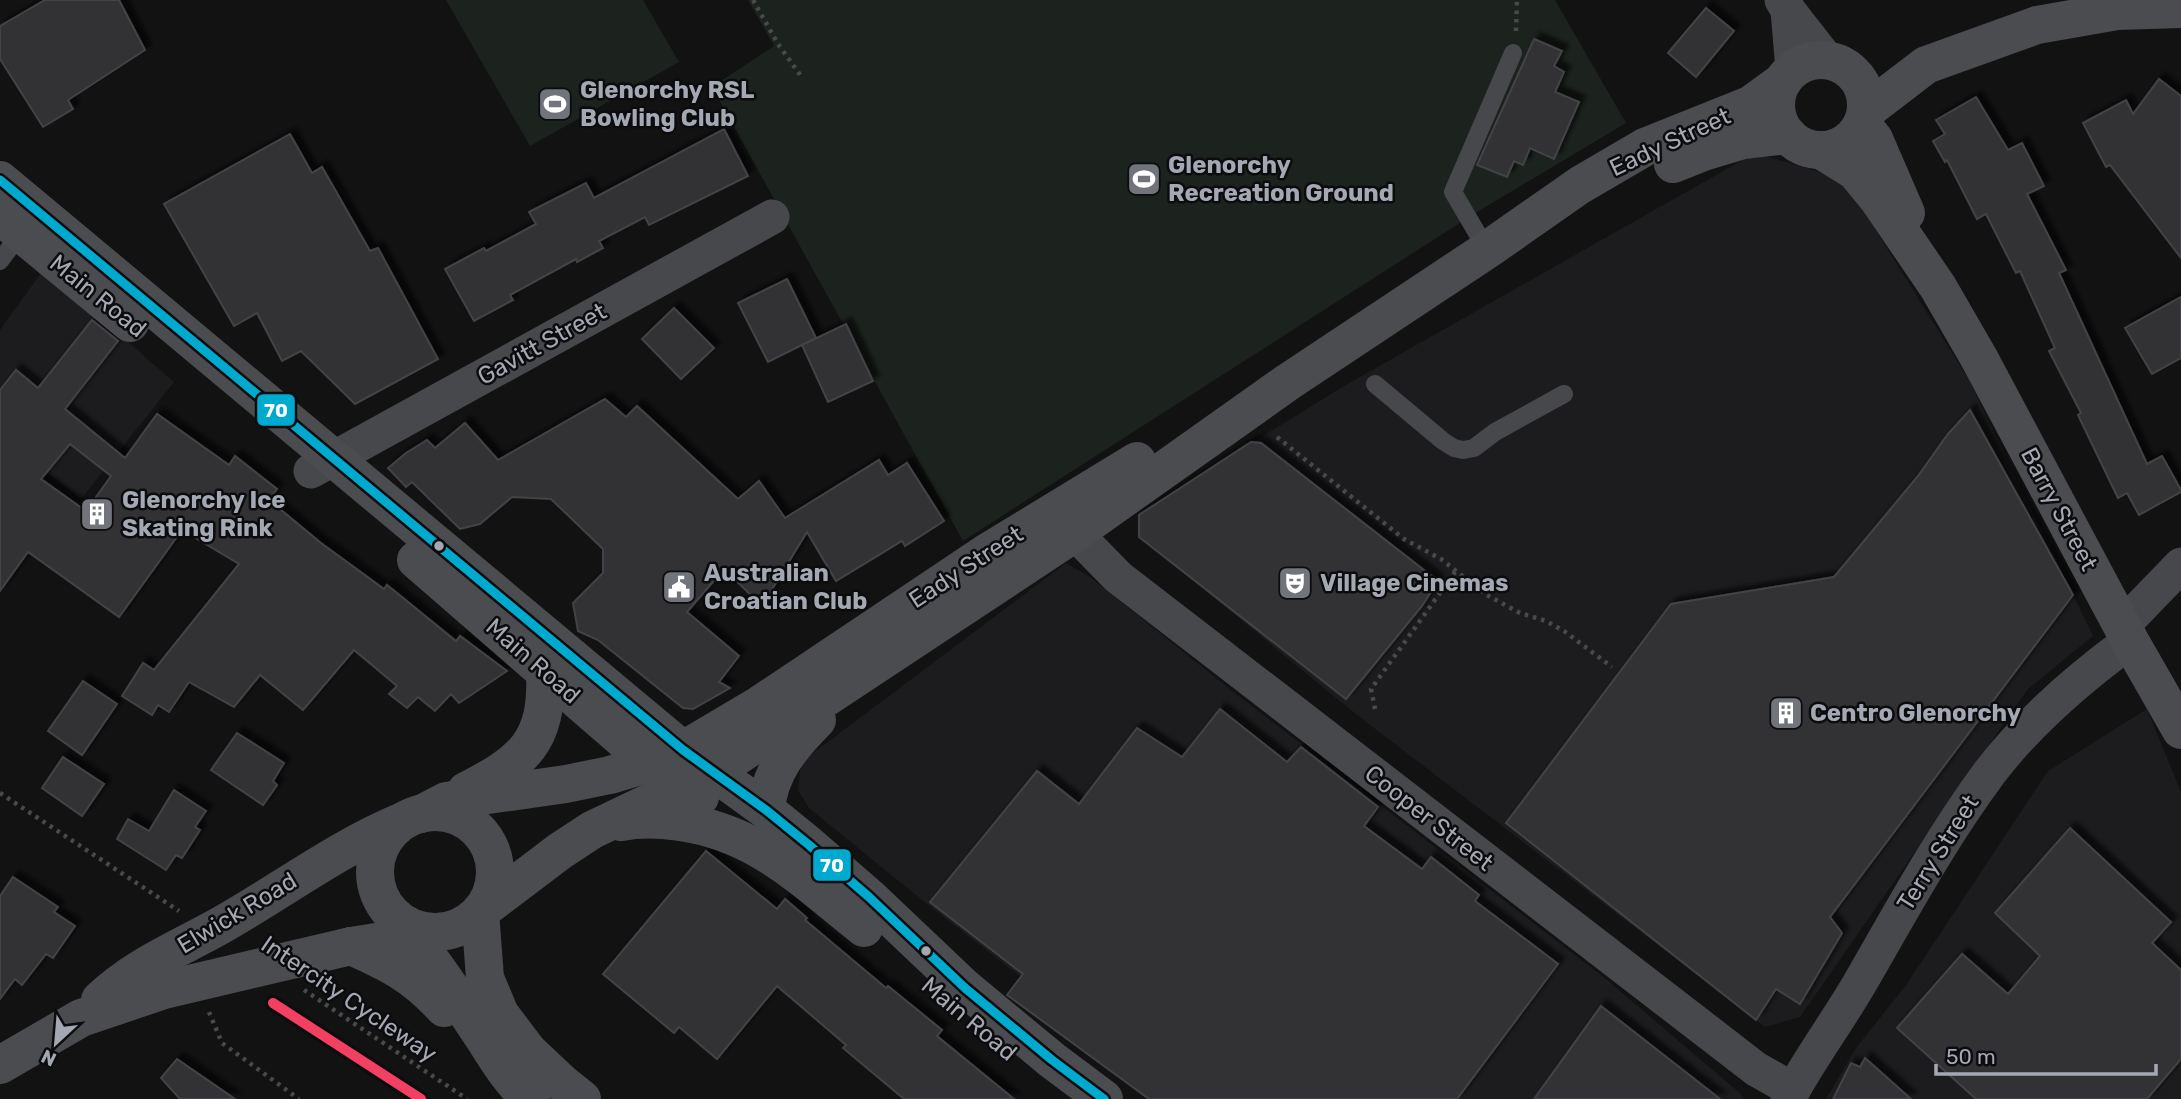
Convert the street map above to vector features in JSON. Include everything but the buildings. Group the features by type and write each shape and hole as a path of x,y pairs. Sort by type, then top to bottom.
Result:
{"main road":[{"path":"1805,142 1781,123 1777,110 1777,95 1812,70 1926,65 2037,25 2117,11 2181,9"},
{"path":"1864,118 1926,65"},
{"name":"Barry Street","path":"1812,70 1855,75 1862,86 1866,98 1864,118 1938,287"},
{"name":"Eady Street","path":"682,768 863,673 1075,533 1288,382 1487,250 1703,152 1812,70"},
{"name":"Eady Street","path":"1746,122 1805,142 1833,148 1855,135 1864,118"},
{"name":"Barry Street","path":"1805,142 1855,171 1878,199 1938,287 2181,730"},
{"name":"Main Road","path":"0,180 14,230 323,465 747,823 783,847 829,886 864,929 952,1006 1068,1099"},
{"name":"Eady Street","path":"682,768 759,705 986,553 1178,436 1288,382"},
{"name":"Main Road","path":"323,465 545,673 682,768 766,810 862,891 965,988 1104,1099"},
{"path":"520,1088 476,1026 415,928 388,910 379,894 375,867 379,849 389,833 503,770 526,750 535,736 544,711 545,673"},
{"path":"766,810 772,779 783,758 863,673"},
{"path":"415,928 462,926 592,830 682,768"},
{"name":"Elwick Road","path":"81,1018 110,990 149,964 212,930 347,848 423,812 584,781 682,768"},
{"path":"423,812 453,815 472,825 486,840 495,871 492,892 481,911 485,978 500,1014 528,1051 582,1099"},
{"path":"592,830 627,821 656,819 691,823 731,834 770,855 864,929"},
{"name":"Elwick Road","path":"0,1065 81,1018 164,990 269,967 415,928"},
{"path":"351,946 388,962 424,986 520,1088"}],"street":[{"path":"1785,5 1812,70"},
{"name":"Gavitt Street","path":"323,465 772,217"},
{"name":"Cooper Street","path":"1075,533 1118,577 1791,1095"},
{"name":"Terry Street","path":"1791,1095 1924,870 1992,771 2031,725 2126,634 2181,565"}],"lane":[{"path":"1487,250 1453,192 1513,52"},
{"path":"1375,384 1443,441 1463,450 1474,448 1495,432 1564,394"}],"path":[{"path":"753,0 778,44 802,76"},
{"path":"1513,52 1517,0"},
{"path":"1277,438 1404,539 1441,559 1485,594 1520,613 1546,621 1563,631 1612,667"},
{"path":"1375,709 1371,689 1455,572"},
{"path":"0,793 191,919 212,930"},
{"name":"Intercity Cycleway","path":"269,967 467,1099"},
{"path":"197,984 222,1043 299,1099"}],"shaded area":[{"name":"Glenorchy RSL Bowling Club","path":"446,0 643,0 679,62 530,146"},
{"name":"Glenorchy Recreation Ground","path":"748,0 1555,0 1626,123 1474,214 963,541 712,87 774,46"},
{"path":"1755,153 1844,179 1969,380 2093,636 2028,689 1800,1017 1765,1027 1357,715 1139,537 1139,513 1344,386"},
{"path":"44,269 174,382 81,499 0,436 0,330"},
{"path":"1066,563 1090,577 1231,690 1606,979 1744,1099 1177,1099 809,808 798,790 801,762"},
{"path":"2147,709 2181,792 2181,1099 1826,1099 1856,1048 1906,985 2048,771"}],"transit line":[{"name":"70","path":"0,180 683,750 809,845 869,897 965,988 1104,1099"},
{"path":"273,1003 421,1099"}],"place":[{"name":"Glenorchy RSL Bowling Club","path":"555,104"},
{"name":"Glenorchy Recreation Ground","path":"1144,179"},
{"name":"Glenorchy Ice Skating Rink","path":"97,514"},
{"name":"Village Cinemas","path":"1295,583"},
{"name":"Australian Croatian Club","path":"679,587"},
{"name":"Centro Glenorchy","path":"1786,713"}]}
